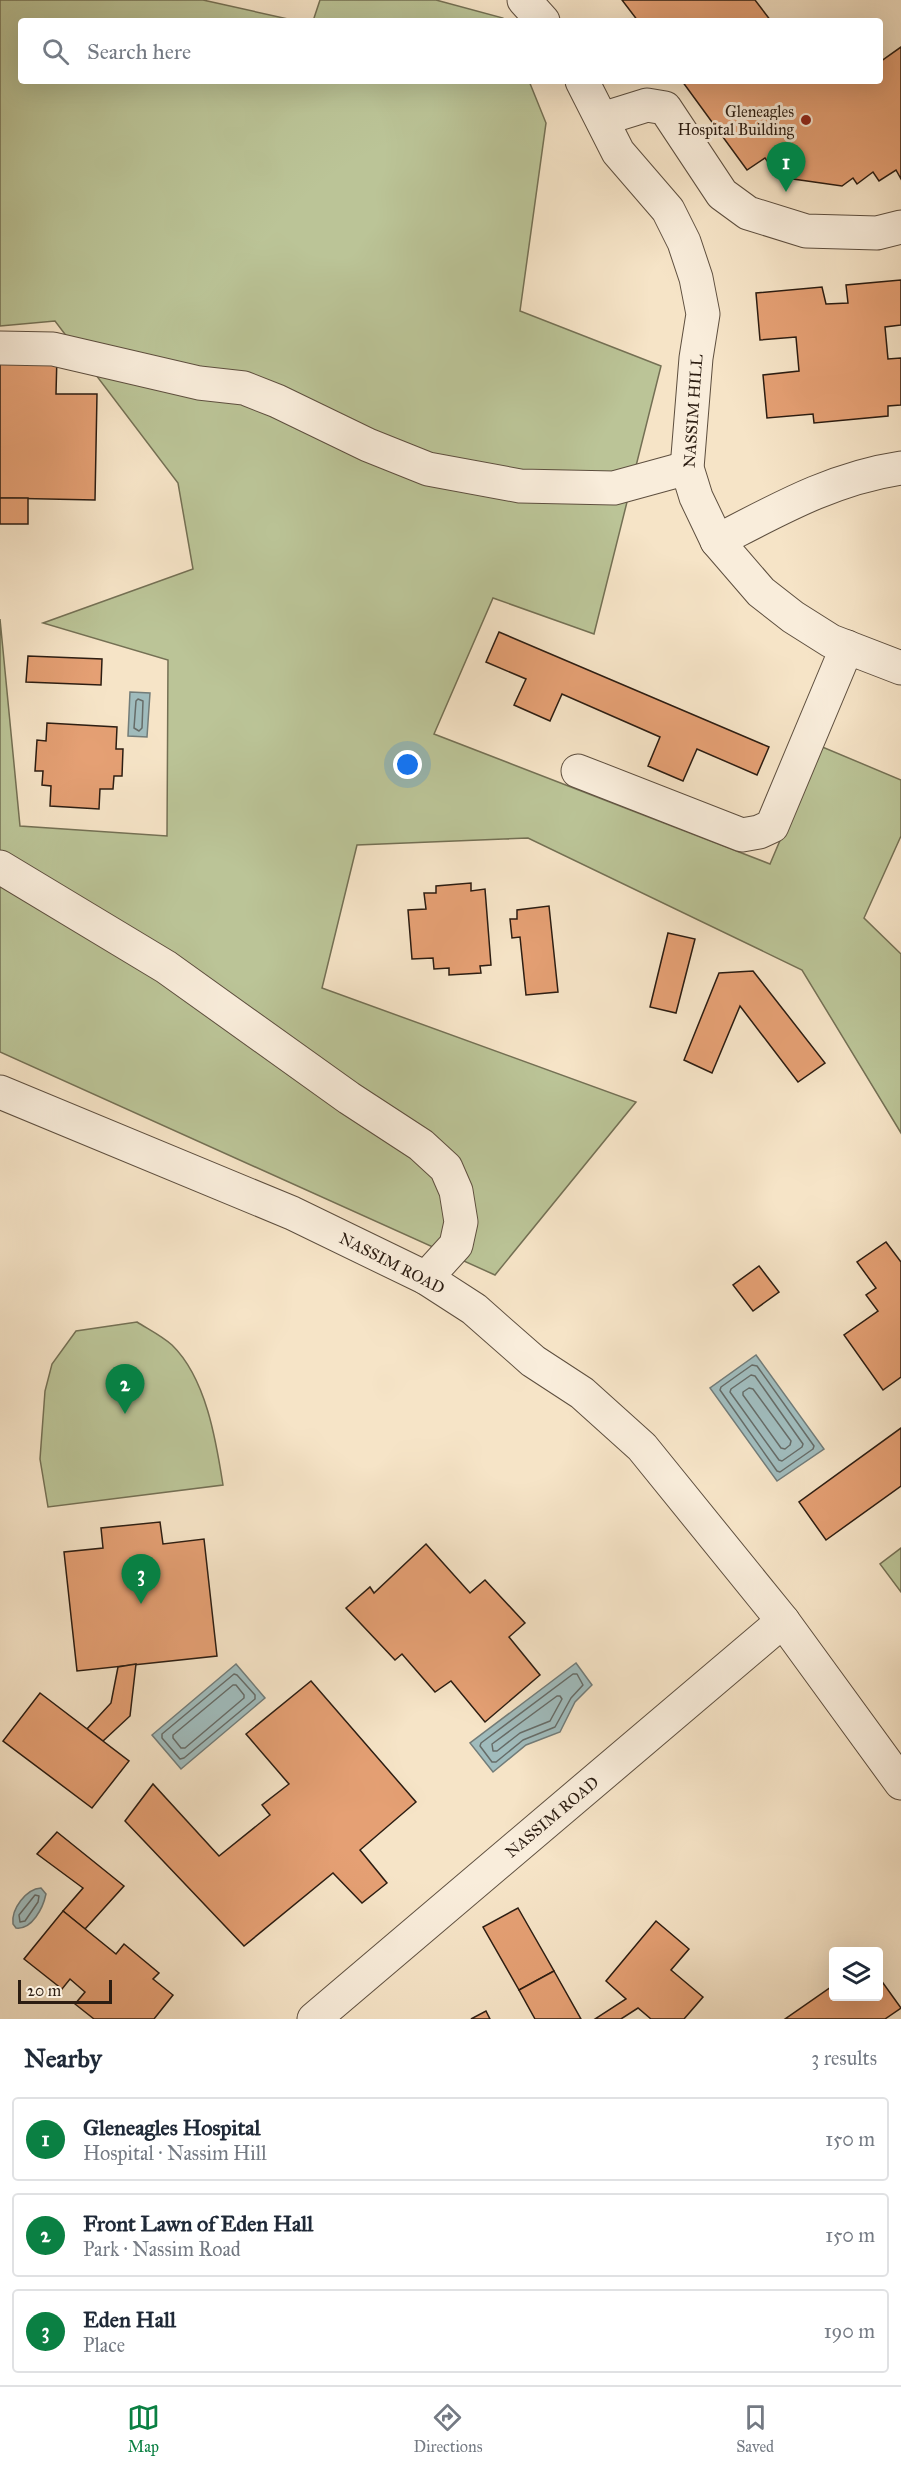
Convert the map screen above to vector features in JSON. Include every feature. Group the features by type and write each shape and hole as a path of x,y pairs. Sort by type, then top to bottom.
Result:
{"street":[{"path":"524,0 540,18"},
{"name":"NASSIM HILL","path":"584,84 618,152 668,210 684,242 696,278 703,314 696,358 687,468 696,497 717,541 761,592 802,624 831,642 901,668"},
{"path":"602,119 647,105 665,108 722,194 748,213 806,231 877,233 901,227"},
{"path":"0,348 52,349 199,383 244,388 428,470 508,484 614,488 687,468"},
{"path":"717,541 825,487 866,474 901,468"},
{"path":"578,771 742,835 759,832 772,826 847,647"},
{"path":"0,867 166,967 349,1098 421,1145 446,1168 456,1191 461,1222 456,1245 426,1278"},
{"name":"NASSIM ROAD","path":"0,1092 292,1213 426,1278 474,1309 533,1360 582,1393 642,1447 783,1622 901,1783"},
{"name":"NASSIM ROAD","path":"319,2017 783,1622"}],"green space":[{"path":"0,0 203,0 284,18 18,18 18,84 530,84 546,123 520,311 661,366 594,634 493,598 434,734 770,864 820,746 901,780 901,836 864,918 901,954 901,1133 802,970 528,838 357,845 322,988 636,1102 495,1275 0,1052 0,619 20,826 167,836 168,660 43,623 193,569 178,483 55,321 0,326"},
{"path":"320,0 436,0 503,18 314,18"},
{"path":"137,1322 172,1345 193,1374 208,1410 223,1485 48,1507 40,1459 45,1391 52,1364 76,1331"},
{"path":"901,1548 901,1592 880,1564"}],"water":[{"path":"130,692 150,693 147,737 128,736"},
{"path":"756,1355 824,1449 777,1481 710,1388"},
{"path":"576,1663 592,1685 575,1702 560,1732 526,1745 493,1772 470,1743"},
{"path":"236,1664 265,1698 181,1769 152,1735"},
{"path":"41,1888 46,1894 36,1917 22,1928 16,1928 13,1918 17,1906 30,1892"}],"building":[{"path":"622,0 755,0 769,18 636,18"},
{"name":"Gleneagles Hospital Building","path":"901,47 901,179 896,170 879,181 873,172 857,184 853,178 842,186 779,177 765,158 747,170 684,84 883,84 883,60"},
{"path":"901,280 901,325 885,327 888,359 901,358 901,405 888,406 888,416 814,423 813,414 767,418 763,375 799,371 796,337 760,340 756,293 822,287 826,304 848,303 846,285"},
{"path":"0,354 57,355 56,394 97,394 95,500 0,498"},
{"path":"0,498 28,498 28,524 0,524"},
{"path":"499,632 769,747 757,775 697,749 683,781 648,766 660,737 562,694 550,721 514,705 526,679 486,662"},
{"path":"28,656 102,659 101,685 26,682"},
{"path":"47,723 117,727 116,749 123,749 122,776 114,776 113,789 100,789 99,809 50,806 51,786 42,785 43,771 35,771 37,740 46,741"},
{"path":"471,883 471,891 485,889 491,965 480,966 481,973 449,975 449,968 434,969 433,958 412,959 408,910 426,909 424,893 436,893 436,886"},
{"path":"549,906 558,992 526,995 520,937 512,938 510,919 517,919 517,910"},
{"path":"668,933 695,939 676,1013 650,1007"},
{"path":"753,971 825,1063 798,1082 740,1006 712,1073 684,1060 719,973"},
{"path":"886,1242 901,1262 901,1377 883,1390 844,1335 878,1311 866,1295 876,1288 857,1262"},
{"path":"759,1266 779,1292 753,1311 733,1285"},
{"path":"901,1428 901,1486 826,1540 799,1502"},
{"path":"160,1522 163,1544 204,1539 217,1656 77,1671 64,1552 103,1548 101,1528"},
{"path":"426,1544 470,1593 485,1580 525,1623 509,1637 540,1675 485,1722 451,1681 435,1692 402,1654 395,1660 346,1608 370,1587 374,1593"},
{"path":"136,1664 130,1716 103,1741 87,1729 111,1703 118,1667"},
{"path":"311,1681 416,1802 360,1850 387,1883 362,1903 333,1873 244,1946 125,1821 153,1784 219,1856 270,1815 262,1805 289,1784 246,1734"},
{"path":"40,1693 129,1761 92,1808 3,1741"},
{"path":"57,1832 124,1886 85,1929 63,1911 83,1888 37,1854"},
{"path":"518,1908 554,1971 519,1990 483,1927"},
{"path":"63,1911 116,1954 124,1944 159,1973 153,1979 173,1995 154,2019 94,2019 75,2004 85,1992 70,1979 62,1989 24,1959"},
{"path":"656,1921 689,1949 671,1970 703,1997 684,2019 651,2019 638,2008 621,2019 595,2019 626,1999 606,1981"},
{"path":"554,1971 581,2019 535,2019 519,1990"},
{"path":"883,1983 901,2008 885,2019 785,2019 829,1988 829,2001 883,2001"},
{"path":"486,2011 490,2019 471,2019"}],"place":[{"name":"Gleneagles Hospital Building","path":"806,120"},
{"name":"Gleneagles Hospital","path":"786,192"},
{"name":"Front Lawn of Eden Hall","path":"125,1414"},
{"name":"Eden Hall","path":"141,1604"}]}
